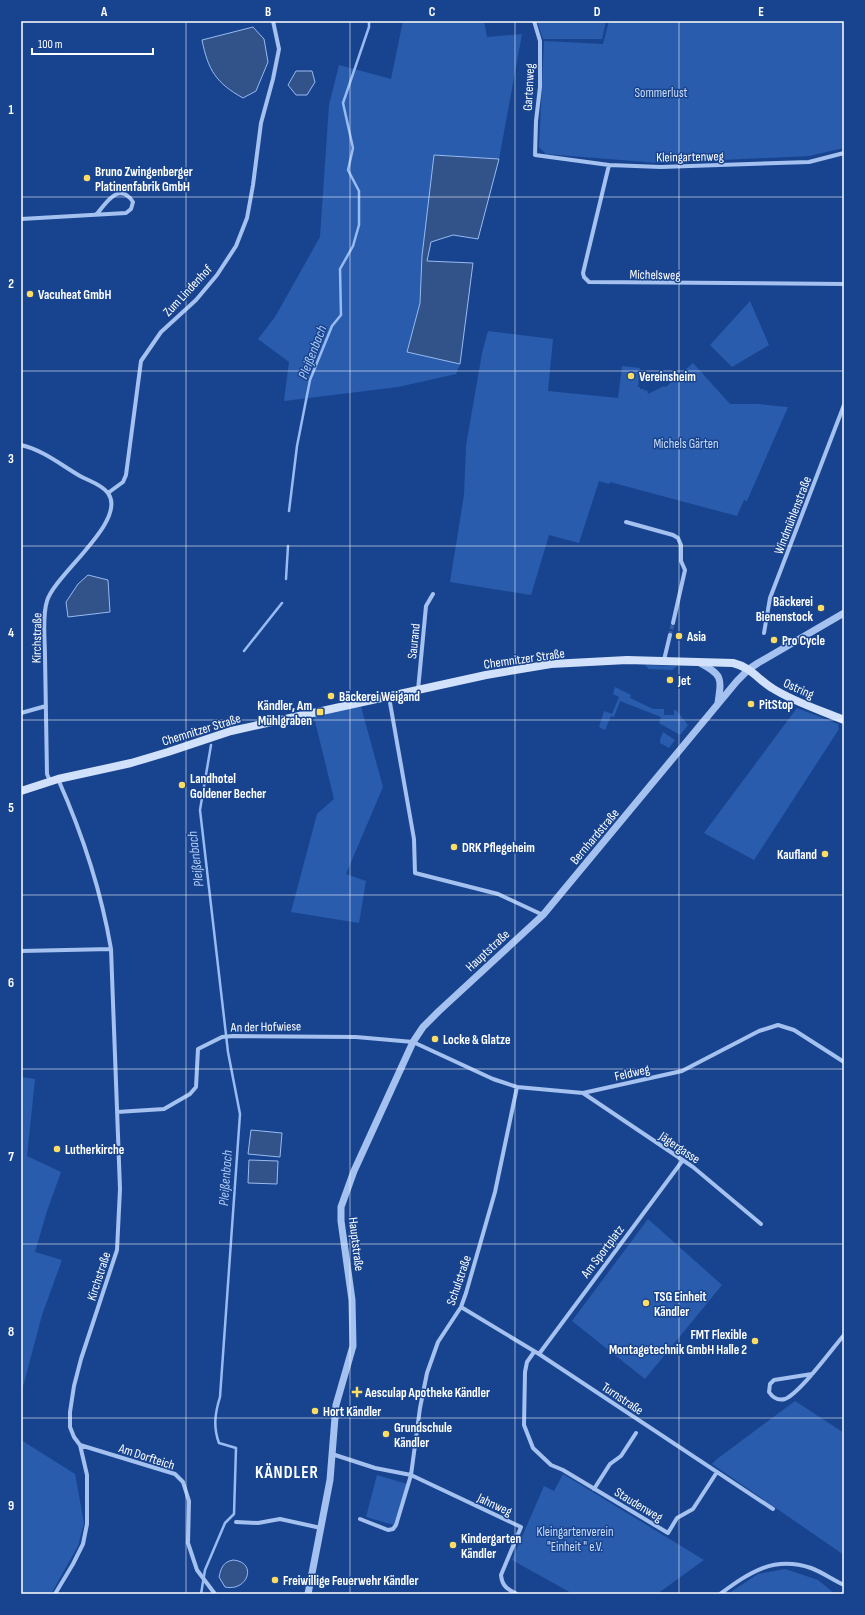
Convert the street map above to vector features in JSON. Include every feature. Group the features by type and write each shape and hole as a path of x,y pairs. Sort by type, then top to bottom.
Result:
{"main road":[{"name":"Chemnitzer Straße","path":"21,790 54,780 131,763 231,731 486,675 551,664 626,660 664,660 733,663 749,669"},
{"name":"Ostring","path":"749,669 772,688 844,720"}],"street":[{"name":"Zum Lindenhof","path":"108,493 124,482 126,475 141,361 161,332 196,300 218,275 236,246 247,218 261,123 274,79 279,49 274,21"},
{"name":"Gartenweg","path":"534,21 540,41 540,86 536,121 535,155"},
{"name":"Kleingartenweg","path":"535,155 609,165 661,167 809,162 844,153"},
{"name":"Michelsweg","path":"609,165 584,266 584,277 589,282 844,284"},
{"path":"21,219 63,219 126,213 131,209 133,202 129,196 122,193 115,195 108,200 96,215"},
{"name":"Windmühlenstraße","path":"764,633 770,598 844,405"},
{"path":"21,445 54,459 82,477 100,486 108,493"},
{"name":"Kirchstraße","path":"55,1594 74,1564 83,1544 85,1531 87,1475 80,1445 74,1437 70,1427 70,1412 74,1386 84,1351 117,1250 120,1189 111,949 88,859 75,819 54,780 47,774 45,618 47,601 54,586 98,536 109,518 112,504 108,493"},
{"path":"626,522 673,535 678,538 681,545 681,561 685,570 673,623"},
{"name":"Saurand","path":"418,691 426,606 433,594"},
{"path":"749,669 844,614"},
{"path":"664,660 670,634"},
{"path":"698,662 717,674 720,680 721,686 718,703"},
{"name":"Bernhardstraße","path":"543,914 718,703 749,669"},
{"path":"389,697 414,839 415,873 498,894 543,914"},
{"path":"21,713 46,706"},
{"name":"Hauptstraße","path":"308,1594 330,1480 336,1405 350,1357 353,1334 352,1300 341,1220 341,1207 354,1171 413,1042 423,1027 543,914"},
{"path":"21,951 111,949"},
{"name":"Feldweg","path":"413,1042 493,1079 517,1087 583,1093 682,1071 759,1031 778,1024 794,1030 844,1062"},
{"name":"An der Hofwiese","path":"117,1112 164,1109 190,1094 196,1087 198,1049 222,1037 356,1037 413,1042"},
{"name":"Schulstraße","path":"360,1519 388,1530 393,1529 396,1525 411,1475 420,1408 427,1373 438,1342 460,1307 466,1293 495,1192 517,1087"},
{"name":"Jägergasse","path":"583,1093 647,1138 683,1160 761,1224"},
{"name":"Am Sportplatz","path":"546,1461 533,1448 524,1425 525,1372 527,1362 536,1353 683,1160"},
{"name":"Turnstraße","path":"460,1307 536,1353 773,1509"},
{"path":"812,1374 774,1380 770,1384 769,1392 776,1399 784,1399 791,1395 812,1374 844,1335"},
{"name":"Staudenweg","path":"594,1489 610,1464 621,1456 636,1433"},
{"name":"Am Dorfteich","path":"80,1445 175,1474 183,1482 189,1501 188,1543 197,1570 215,1594"},
{"path":"332,1454 375,1468 411,1475"},
{"name":"Staudenweg","path":"546,1461 668,1533 677,1518 693,1509 717,1472"},
{"name":"Jahnweg","path":"411,1475 521,1527 501,1575 502,1582 506,1589 517,1594"},
{"path":"236,1522 258,1523 280,1519 321,1528"},
{"path":"720,1594 740,1579 763,1567 782,1563 810,1568 844,1586"}],"green space":[{"path":"403,21 484,21 487,37 522,34 499,159 434,155 422,256 420,303 407,351 460,364 456,374 398,387 284,401 289,362 258,339 275,317 320,237 329,105 339,65 391,79"},
{"path":"537,21 606,21 602,39 543,39"},
{"name":"Sommerlust","path":"609,21 844,21 844,148 809,156 658,163 546,154 539,147 544,41 603,44"},
{"path":"750,301 769,345 732,367 710,345"},
{"name":"Michels Gärten","path":"488,331 553,339 548,391 618,398 622,366 640,368 638,387 640,387 640,389 644,389 644,391 647,390 648,394 664,386 666,387 693,363 730,404 758,404 788,407 747,501 744,500 737,516 610,482 609,484 599,481 579,543 549,535 531,595 450,582 464,495 466,446 482,353"},
{"path":"645,665 677,666 672,670 649,669"},
{"path":"615,687 631,695 630,698 653,709 664,709 664,715 674,715 674,710 676,710 688,725 680,735 659,723 661,717 620,701 614,717 611,716 605,730 599,727 604,711 612,714 619,697 613,694"},
{"path":"360,703 383,787 346,874 366,881 359,923 291,912 317,814 334,799 313,713"},
{"path":"797,708 838,724 839,729 754,860 704,833"},
{"path":"663,732 675,740 669,748 660,743"},
{"path":"21,1077 35,1079 27,1156 61,1172 47,1211 35,1252 62,1260 42,1315 21,1394"},
{"name":"TSG Einheit Kändler","path":"648,1219 722,1285 645,1379 572,1321"},
{"path":"795,1401 844,1433 844,1555 712,1464"},
{"path":"21,1440 75,1474 84,1523 78,1546 51,1594 21,1594"},
{"name":"Kleingartenverein \"Einheit \" e.V.","path":"563,1474 704,1560 657,1594 573,1594 512,1560 544,1486 554,1491"},
{"path":"377,1475 407,1484 394,1525 366,1517"},
{"path":"785,1569 818,1580 835,1594 728,1594 758,1574"}],"shaded area":[{"path":"253,27 264,39 268,62 256,91 243,98 226,87 210,68 202,40"},
{"path":"296,71 312,71 315,82 307,95 296,95 288,85"},
{"path":"434,155 499,159 478,239 453,235 431,242 427,261 473,263 460,364 407,352 420,303 422,256"},
{"path":"88,575 108,580 110,612 68,617 66,602 78,584"},
{"path":"251,1130 282,1133 280,1157 248,1154"},
{"path":"249,1160 278,1161 277,1184 248,1183"},
{"path":"233,1560 241,1562 246,1566 248,1571 247,1576 239,1585 225,1587 219,1577 223,1566"}],"waterway":[{"name":"Pleißenbach","path":"289,511 297,446 310,380 332,326 341,315 340,269 353,246 359,225 359,191 348,170 353,148 343,103 369,27 369,21"},
{"name":"Pleißenbach","path":"286,579 288,546"},
{"name":"Pleißenbach","path":"244,651 282,603"},
{"name":"Pleißenbach","path":"201,1594 205,1570 225,1523 234,1514 236,1448 219,1443 215,1420 220,1397 240,1114 228,1052 200,810 211,745"}],"tunnel":[{"path":"670,635 673,623"}],"place":[{"name":"Bruno Zwingenberger Platinenfabrik GmbH","path":"87,178"},
{"name":"Vacuheat GmbH","path":"30,294"},
{"name":"Vereinsheim","path":"631,376"},
{"name":"Bäckerei Bienenstock","path":"821,608"},
{"name":"Asia","path":"679,636"},
{"name":"Pro Cycle","path":"774,640"},
{"name":"Jet","path":"670,680"},
{"name":"Bäckerei Weigand","path":"331,696"},
{"name":"PitStop","path":"751,704"},
{"name":"Kändler, Am Mühlgraben","path":"320,712"},
{"name":"Landhotel Goldener Becher","path":"182,785"},
{"name":"DRK Pflegeheim","path":"454,847"},
{"name":"Kaufland","path":"825,854"},
{"name":"Locke & Glatze","path":"435,1039"},
{"name":"Lutherkirche","path":"57,1149"},
{"name":"TSG Einheit Kändler","path":"646,1303"},
{"name":"FMT Flexible Montagetechnik GmbH Halle 2","path":"755,1341"},
{"name":"Aesculap Apotheke Kändler","path":"357,1392"},
{"name":"Hort Kändler","path":"315,1411"},
{"name":"Grundschule Kändler","path":"386,1434"},
{"name":"Kindergarten Kändler","path":"453,1545"},
{"name":"Freiwillige Feuerwehr Kändler","path":"275,1580"}],"district":[{"name":"KÄNDLER","path":"287,1472"}]}
